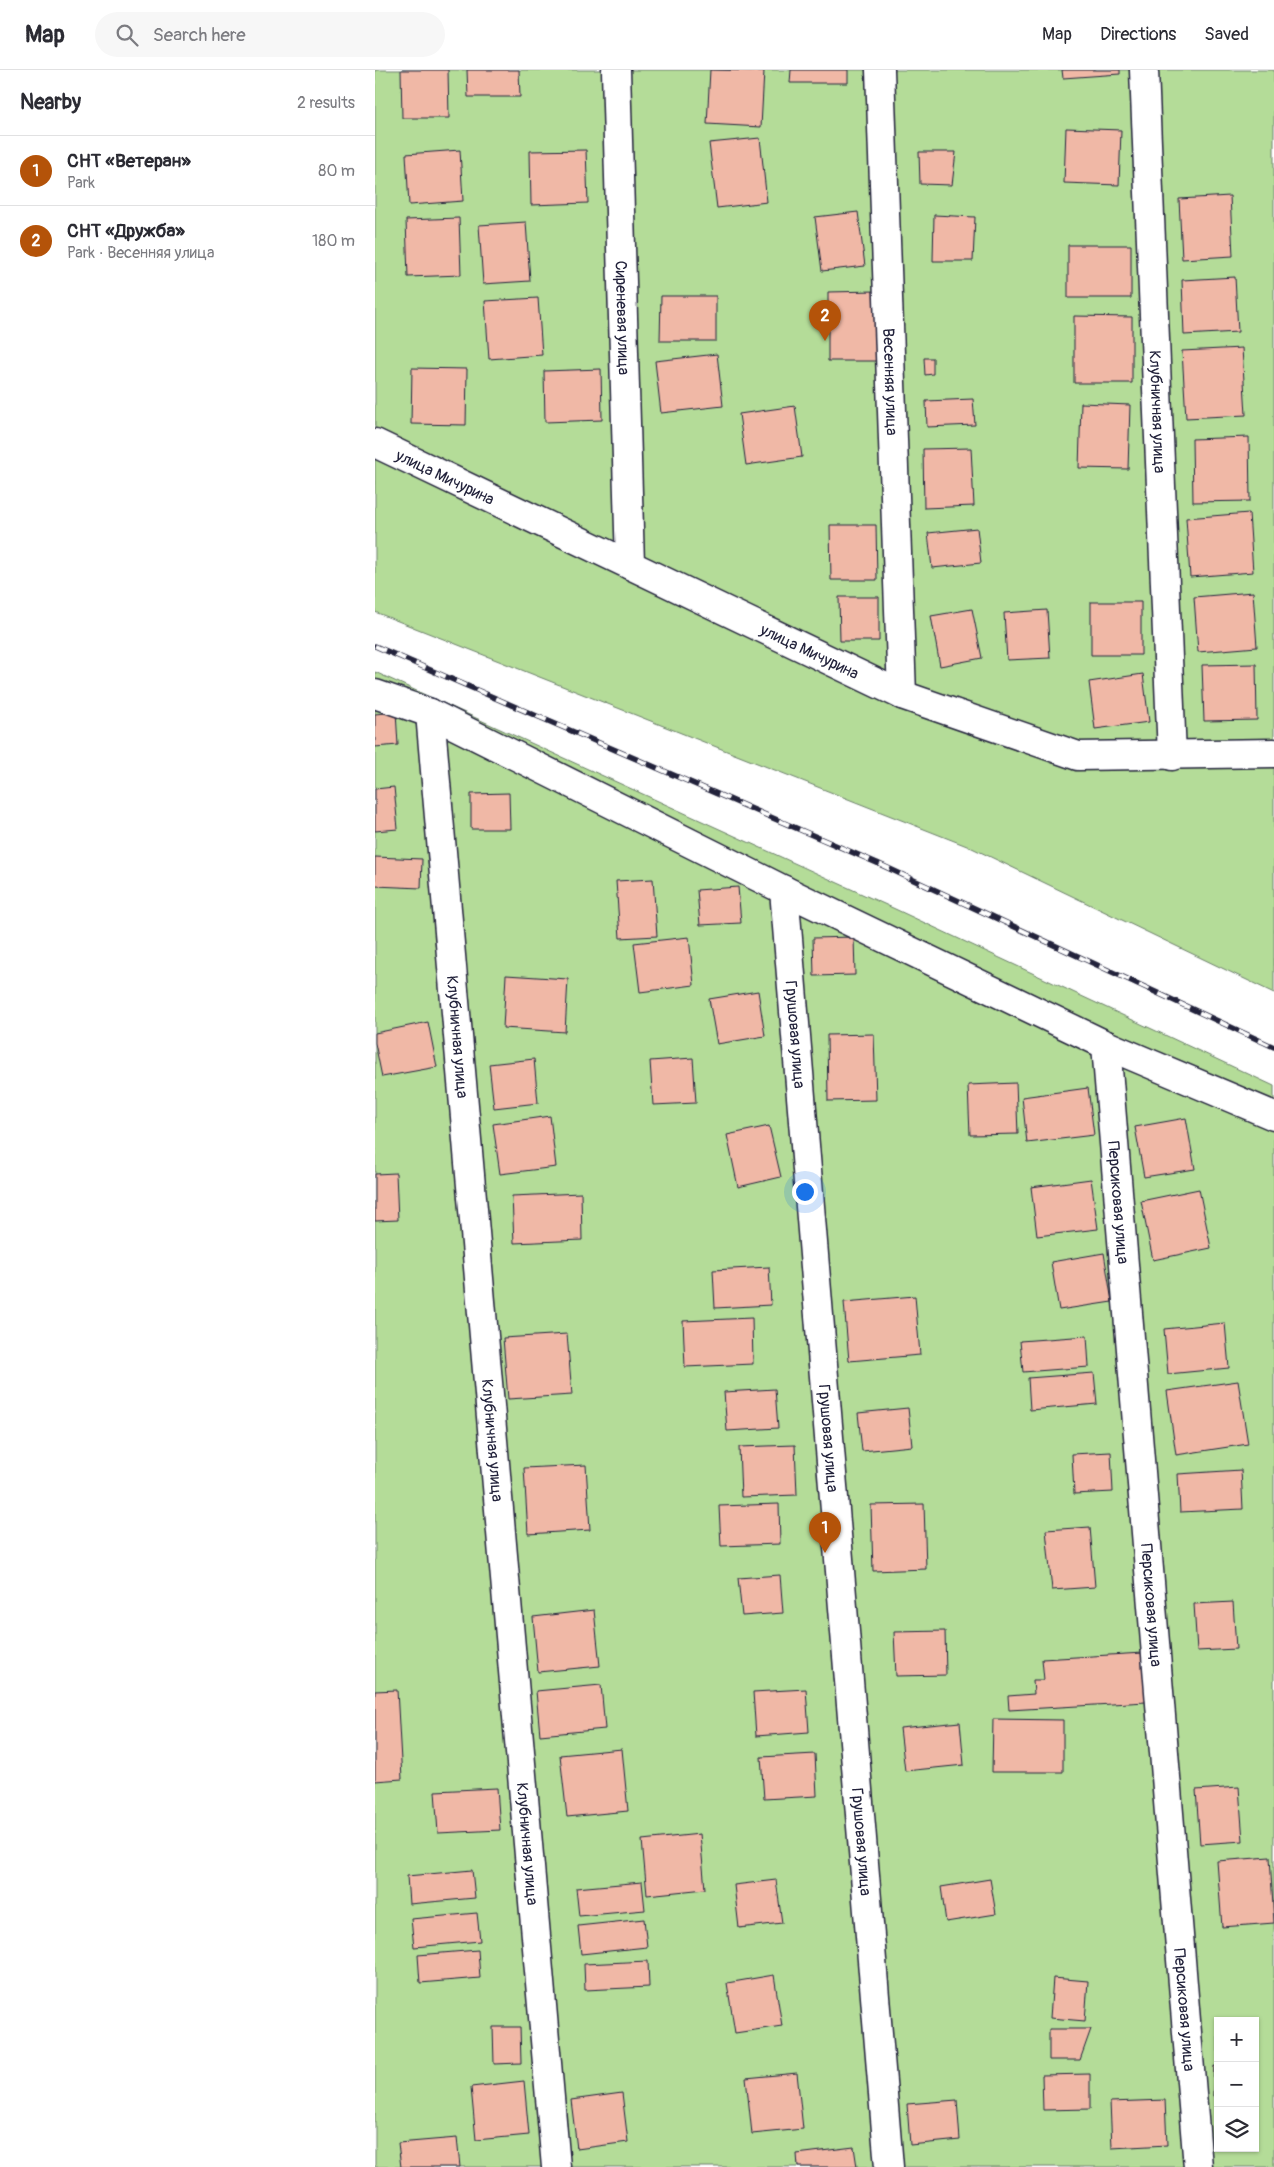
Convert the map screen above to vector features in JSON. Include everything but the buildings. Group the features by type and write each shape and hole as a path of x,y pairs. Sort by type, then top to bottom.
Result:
{"street":[{"name":"Сиреневая улица","path":"616,70 630,565"},
{"name":"Весенняя улица","path":"880,70 903,695"},
{"name":"Клубничная улица","path":"1144,70 1172,756"},
{"name":"улица Мичурина","path":"375,442 903,695 1077,756 1274,753"},
{"path":"375,694 430,713 784,890 1107,1045 1274,1116"},
{"name":"Клубничная улица","path":"430,713 556,2167"},
{"name":"Грушовая улица","path":"784,890 889,2167"},
{"name":"Персиковая улица","path":"1107,1045 1198,2167"}],"green space":[{"path":"375,70 1274,70 1274,993 972,848 375,612"},
{"path":"375,672 895,909 1274,1086 1274,2167 375,2167"}],"railway":[{"path":"375,646 877,863 1274,1047"}],"place":[{"name":"СНТ «Дружба»","path":"825,341"},
{"name":"СНТ «Ветеран»","path":"825,1553"}]}
